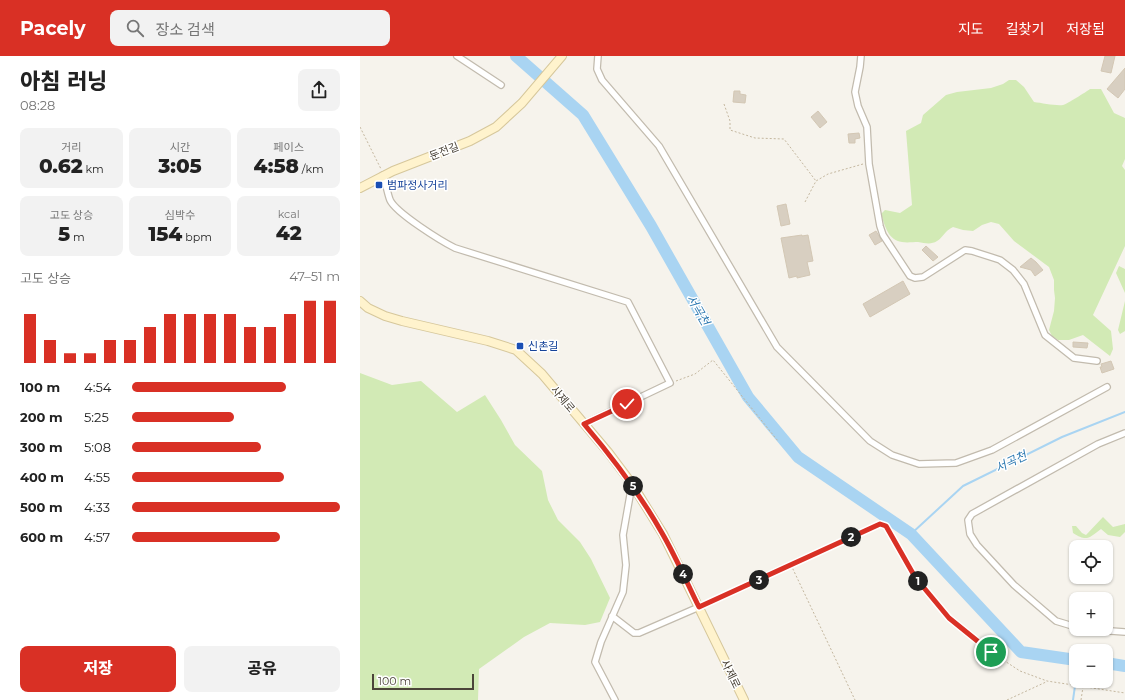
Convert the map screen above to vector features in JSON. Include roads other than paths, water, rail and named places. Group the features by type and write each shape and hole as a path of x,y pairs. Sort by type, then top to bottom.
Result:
{"street":[{"path":"457,56 501,85"},
{"name":"둔전길","path":"360,188 383,175 470,141 488,132 501,123 522,103 562,56"},
{"path":"598,56 597,69 602,80 659,146 777,348 870,441 892,455 919,464 956,464 992,450 1107,387"},
{"path":"860,56 860,67 855,92 858,106 867,127 869,163 880,226 883,235 910,276 915,278 923,277 965,250 1000,260 1013,270 1024,284 1045,335 1074,358 1097,361"},
{"path":"383,175 390,201 405,216 441,241 455,248 628,302 670,383 584,424"},
{"name":"사제로","path":"360,301 385,316 402,322 488,341 516,350 542,374 608,452 632,484 663,534 744,700"},
{"path":"1069,625 1056,621 1014,585 976,545 970,534 968,520 972,514 1098,444 1125,433"},
{"path":"614,700 595,662 601,642 623,592 626,565 623,535 632,484"},
{"path":"612,616 634,633 639,633 699,607"},
{"path":"1113,631 1125,632"}],"waterway":[{"name":"서곡천","path":"516,56 583,115 651,226 748,397 798,457 911,534 1021,652 1069,659"},
{"name":"서곡천","path":"911,534 963,486 1062,437 1125,412"},
{"name":"서곡천","path":"1113,664 1125,666"},
{"path":"1073,700 1075,688"}],"place":[{"name":"범파정사거리","path":"379,185"},
{"name":"신촌길","path":"520,346"}]}
